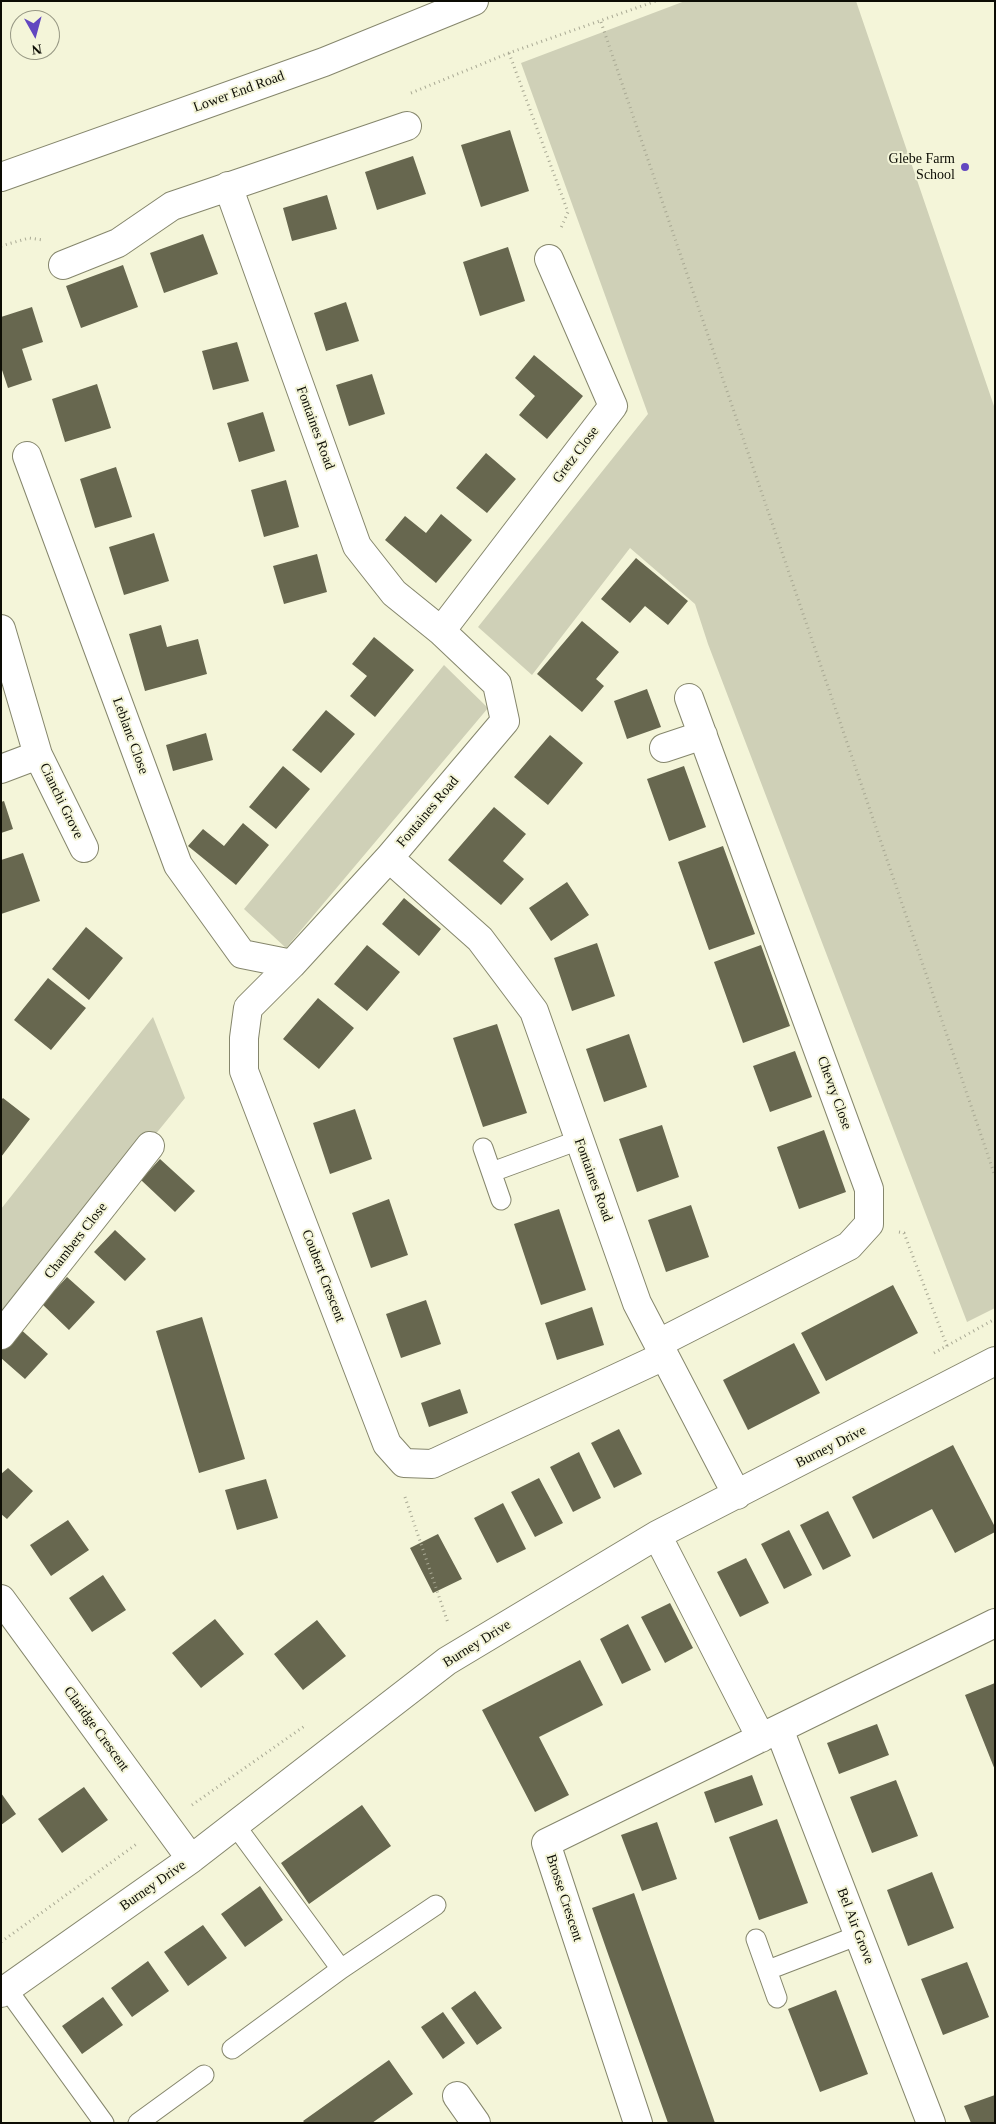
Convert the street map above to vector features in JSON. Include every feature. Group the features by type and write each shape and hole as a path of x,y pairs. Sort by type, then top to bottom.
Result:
{"street":[{"name":"Lower End Road","path":"1,177 324,62 474,1"},
{"path":"62,265 118,243 172,206 407,126"},
{"name":"Fontaines Road","path":"228,186 358,546 394,593 441,631 497,684 505,721 390,858 480,939 534,1011 638,1303 737,1495"},
{"name":"Gretz Close","path":"441,631 613,406 549,259"},
{"name":"Leblanc Close","path":"27,456 178,865 242,954 292,964"},
{"name":"Cianchi Grove","path":"1,629 38,755 84,848"},
{"name":"Chevry Close","path":"690,698 869,1189 869,1224"},
{"path":"664,748 703,735"},
{"name":"Cianchi Grove","path":"1,769 38,755"},
{"name":"Coubert Crescent","path":"390,858 292,964 248,1008 244,1038 244,1071 387,1444 404,1464"},
{"name":"Chambers Close","path":"1,1335 150,1146"},
{"path":"404,1464 432,1464 661,1349 849,1246 869,1224"},
{"name":"Burney Drive","path":"4,1991 191,1860 459,1654 657,1535 995,1361"},
{"name":"Bel Air Grove","path":"657,1535 770,1733 859,1935 931,2123"},
{"name":"Claridge Crescent","path":"1,1599 191,1860"},
{"path":"770,1733 995,1623"},
{"name":"Brosse Crescent","path":"638,2123 546,1843 770,1733"},
{"path":"457,2096 476,2123"}],"lane":[{"path":"492,1172 579,1140"},
{"path":"483,1148 501,1200"},
{"path":"235,1825 341,1969"},
{"path":"232,2049 341,1969 436,1905"},
{"path":"768,1970 859,1935"},
{"path":"756,1939 777,1998"},
{"path":"4,1991 104,2123"},
{"path":"138,2123 204,2075"}],"path":[{"path":"601,22 995,1176"},
{"path":"509,53 568,212 549,259"},
{"path":"869,1224 904,1233 946,1346"},
{"path":"404,1464 406,1499 459,1654"}],"green space":[{"path":"685,1 856,1 995,409 995,1308 967,1322 708,644 695,604 630,548 532,675 478,627 648,414 521,63"},
{"path":"444,665 488,708 286,948 244,909"},
{"path":"153,1017 185,1098 1,1324 1,1209"}],"building":[{"path":"510,130 529,191 481,207 461,145"},
{"path":"413,156 426,194 377,210 365,172"},
{"path":"327,195 337,229 292,241 283,208"},
{"path":"203,234 218,274 164,293 150,253"},
{"path":"508,247 525,301 480,316 463,262"},
{"path":"123,265 138,307 81,328 66,286"},
{"path":"346,302 359,341 326,351 314,313"},
{"path":"32,307 43,342 22,349 32,380 8,388 1,367 1,317"},
{"path":"237,342 249,381 213,390 202,351"},
{"path":"534,355 583,396 547,439 519,415 535,396 515,378"},
{"path":"372,374 385,414 349,426 336,385"},
{"path":"97,384 111,428 65,442 52,399"},
{"path":"263,412 275,451 239,462 227,423"},
{"path":"486,453 516,479 487,513 456,488"},
{"path":"116,467 132,517 95,528 80,479"},
{"path":"286,480 299,527 264,537 251,490"},
{"path":"441,514 472,540 436,583 385,540 405,516 426,533"},
{"path":"154,533 169,581 124,595 109,547"},
{"path":"317,554 327,592 284,604 273,566"},
{"path":"636,558 688,601 668,625 645,606 630,623 601,599"},
{"path":"582,621 619,652 596,679 604,686 582,712 537,674"},
{"path":"161,625 167,647 198,639 207,674 145,691 129,634"},
{"path":"374,637 414,670 375,717 350,696 367,676 352,664"},
{"path":"647,689 661,727 627,739 614,701"},
{"path":"326,710 355,734 321,773 292,750"},
{"path":"206,733 213,760 173,771 166,745"},
{"path":"550,735 583,763 548,805 514,777"},
{"path":"283,766 310,789 276,829 249,807"},
{"path":"684,766 706,827 669,841 647,779"},
{"path":"4,801 13,829 1,833 1,802"},
{"path":"494,807 526,834 503,861 524,879 501,905 448,860"},
{"path":"243,823 269,845 236,885 188,846 203,829 224,846"},
{"path":"723,846 755,934 709,950 678,862"},
{"path":"23,853 40,901 1,914 1,860"},
{"path":"567,882 589,915 551,941 529,908"},
{"path":"404,898 441,929 419,956 382,924"},
{"path":"86,927 123,958 89,1000 52,969"},
{"path":"597,943 615,996 572,1011 554,958"},
{"path":"367,945 400,972 367,1011 334,984"},
{"path":"761,945 790,1026 743,1043 714,962"},
{"path":"48,978 86,1008 51,1050 14,1020"},
{"path":"318,998 354,1028 319,1069 283,1039"},
{"path":"497,1024 527,1113 483,1127 453,1038"},
{"path":"629,1034 647,1087 604,1102 586,1049"},
{"path":"795,1051 812,1097 770,1112 753,1066"},
{"path":"3,1098 30,1119 1,1157 1,1100"},
{"path":"355,1109 372,1159 330,1174 313,1123"},
{"path":"662,1125 679,1177 637,1192 619,1139"},
{"path":"824,1130 846,1192 799,1209 777,1147"},
{"path":"160,1159 195,1191 175,1212 141,1180"},
{"path":"389,1199 408,1255 371,1268 352,1213"},
{"path":"691,1205 709,1257 666,1272 648,1220"},
{"path":"559,1209 586,1290 541,1305 514,1224"},
{"path":"115,1230 146,1259 125,1281 94,1252"},
{"path":"67,1277 95,1302 69,1330 42,1304"},
{"path":"893,1285 918,1333 826,1381 801,1333"},
{"path":"426,1300 441,1344 401,1358 386,1314"},
{"path":"592,1307 604,1345 557,1360 545,1323"},
{"path":"202,1317 245,1459 199,1473 156,1331"},
{"path":"17,1326 48,1354 25,1379 1,1358 1,1344"},
{"path":"794,1343 820,1393 748,1430 723,1380"},
{"path":"460,1389 468,1413 429,1427 421,1403"},
{"path":"619,1429 642,1474 614,1488 591,1443"},
{"path":"953,1445 995,1527 995,1532 955,1553 932,1509 873,1539 852,1497"},
{"path":"579,1452 601,1498 573,1512 550,1467"},
{"path":"8,1468 33,1491 7,1519 1,1514 1,1474"},
{"path":"539,1478 563,1523 535,1537 511,1492"},
{"path":"266,1479 278,1518 237,1530 225,1490"},
{"path":"503,1503 526,1549 497,1563 474,1518"},
{"path":"828,1511 851,1556 823,1570 800,1525"},
{"path":"68,1520 89,1550 51,1576 30,1545"},
{"path":"789,1530 812,1575 784,1589 761,1544"},
{"path":"438,1534 462,1579 433,1593 410,1548"},
{"path":"746,1558 769,1603 740,1617 717,1572"},
{"path":"103,1575 126,1610 92,1632 69,1598"},
{"path":"670,1603 693,1648 665,1663 641,1617"},
{"path":"215,1619 244,1654 201,1688 172,1653"},
{"path":"317,1620 346,1656 303,1690 274,1654"},
{"path":"628,1624 651,1670 622,1684 600,1639"},
{"path":"580,1660 603,1705 539,1737 569,1795 535,1812 482,1710"},
{"path":"995,1683 995,1770 965,1695"},
{"path":"877,1724 889,1755 839,1774 827,1743"},
{"path":"752,1775 763,1805 715,1823 704,1792"},
{"path":"896,1780 918,1836 872,1853 850,1797"},
{"path":"84,1787 108,1820 62,1853 38,1819"},
{"path":"1,1793 16,1814 1,1825"},
{"path":"362,1805 391,1846 309,1904 281,1863"},
{"path":"777,1819 808,1903 759,1920 729,1837"},
{"path":"657,1822 677,1879 642,1891 621,1835"},
{"path":"932,1872 954,1928 908,1946 887,1890"},
{"path":"260,1886 283,1920 245,1947 221,1914"},
{"path":"634,1893 715,2123 668,2123 607,1951 592,1908"},
{"path":"203,1925 227,1958 188,1986 164,1952"},
{"path":"148,1961 169,1991 132,2017 111,1988"},
{"path":"967,1962 989,2017 943,2035 921,1979"},
{"path":"836,1990 868,2074 820,2092 788,2009"},
{"path":"475,1991 502,2028 477,2045 451,2008"},
{"path":"103,1997 123,2025 82,2054 62,2026"},
{"path":"443,2012 465,2043 443,2059 421,2027"},
{"path":"389,2060 413,2094 372,2123 305,2123 303,2121"},
{"path":"995,2095 995,2123 971,2123 964,2106"}],"place":[{"name":"Glebe Farm School","path":"965,167"}]}
